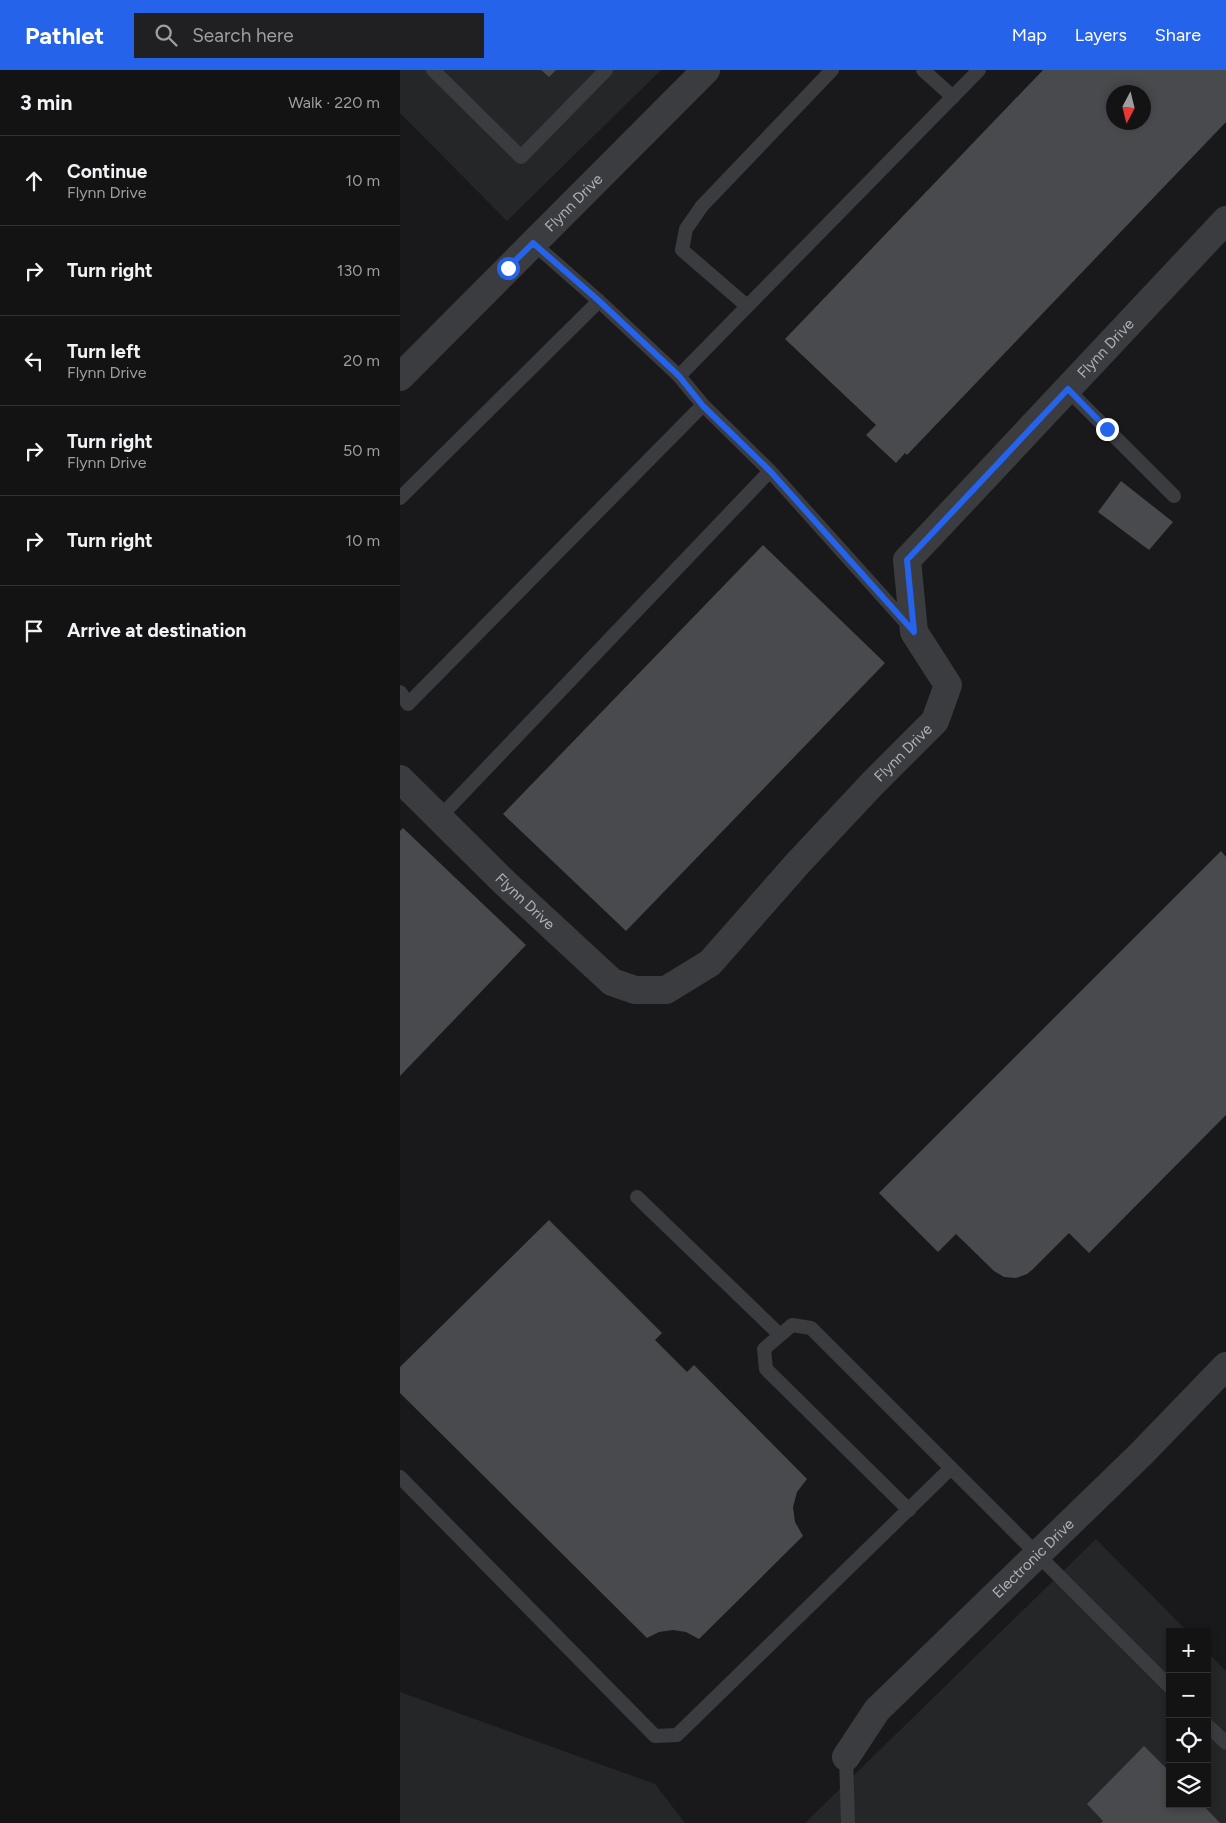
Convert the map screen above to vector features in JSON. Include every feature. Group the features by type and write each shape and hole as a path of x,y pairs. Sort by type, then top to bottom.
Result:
{"street":[{"name":"Flynn Drive","path":"400,378 706,70"},
{"name":"Flynn Drive","path":"400,779 505,883 612,982 635,990 666,990 710,962 825,834 935,721 948,685 914,632 907,560 1226,220"},
{"name":"Electronic Drive","path":"846,1756 877,1710 1141,1454 1226,1366"}],"lane":[{"path":"433,70 521,157 606,70"},
{"path":"747,306 682,250 686,229 702,206 832,70"},
{"path":"923,70 954,97"},
{"path":"679,376 979,70"},
{"path":"533,243 598,300 679,376 703,406 770,471 914,632"},
{"path":"400,498 598,300"},
{"path":"1068,389 1174,496"},
{"path":"400,692 408,704 703,406"},
{"path":"439,818 770,471"},
{"path":"637,1197 780,1335"},
{"path":"909,1510 766,1369 764,1349 792,1325 811,1328 1166,1683"},
{"path":"400,1477 656,1736 677,1735 951,1468"},
{"path":"1211,1729 1226,1743"},
{"path":"846,1756 848,1823"}],"shaded area":[{"path":"400,70 661,70 507,221 400,113"},
{"path":"1096,1539 1184,1628 1166,1628 1166,1808 1211,1808 1211,1656 1226,1671 1226,1823 805,1823"},
{"path":"400,1692 655,1784 685,1823 400,1823"}],"building":[{"path":"541,70 556,70 549,77"},
{"path":"1043,70 1226,70 1226,122 907,455 905,453 896,463 866,435 876,425 785,339"},
{"path":"1121,481 1173,522 1149,550 1098,512"},
{"path":"763,545 885,663 626,931 503,814"},
{"path":"403,828 526,945 400,1076 400,831"},
{"path":"1221,851 1226,857 1226,1115 1089,1253 1069,1233 1032,1270 1016,1278 1004,1277 994,1271 956,1234 938,1252 879,1193"},
{"path":"549,1220 662,1333 655,1340 687,1372 694,1365 807,1479 797,1492 793,1507 795,1522 803,1536 699,1639 686,1632 673,1630 659,1632 647,1638 400,1393 400,1367"},
{"path":"1144,1746 1166,1768 1166,1808 1206,1808 1220,1823 1101,1823 1103,1821 1087,1804"}],"route":[{"path":"508,268 533,243 598,300 679,376 703,406 770,471 914,632 907,560 1068,389 1107,429"}]}
